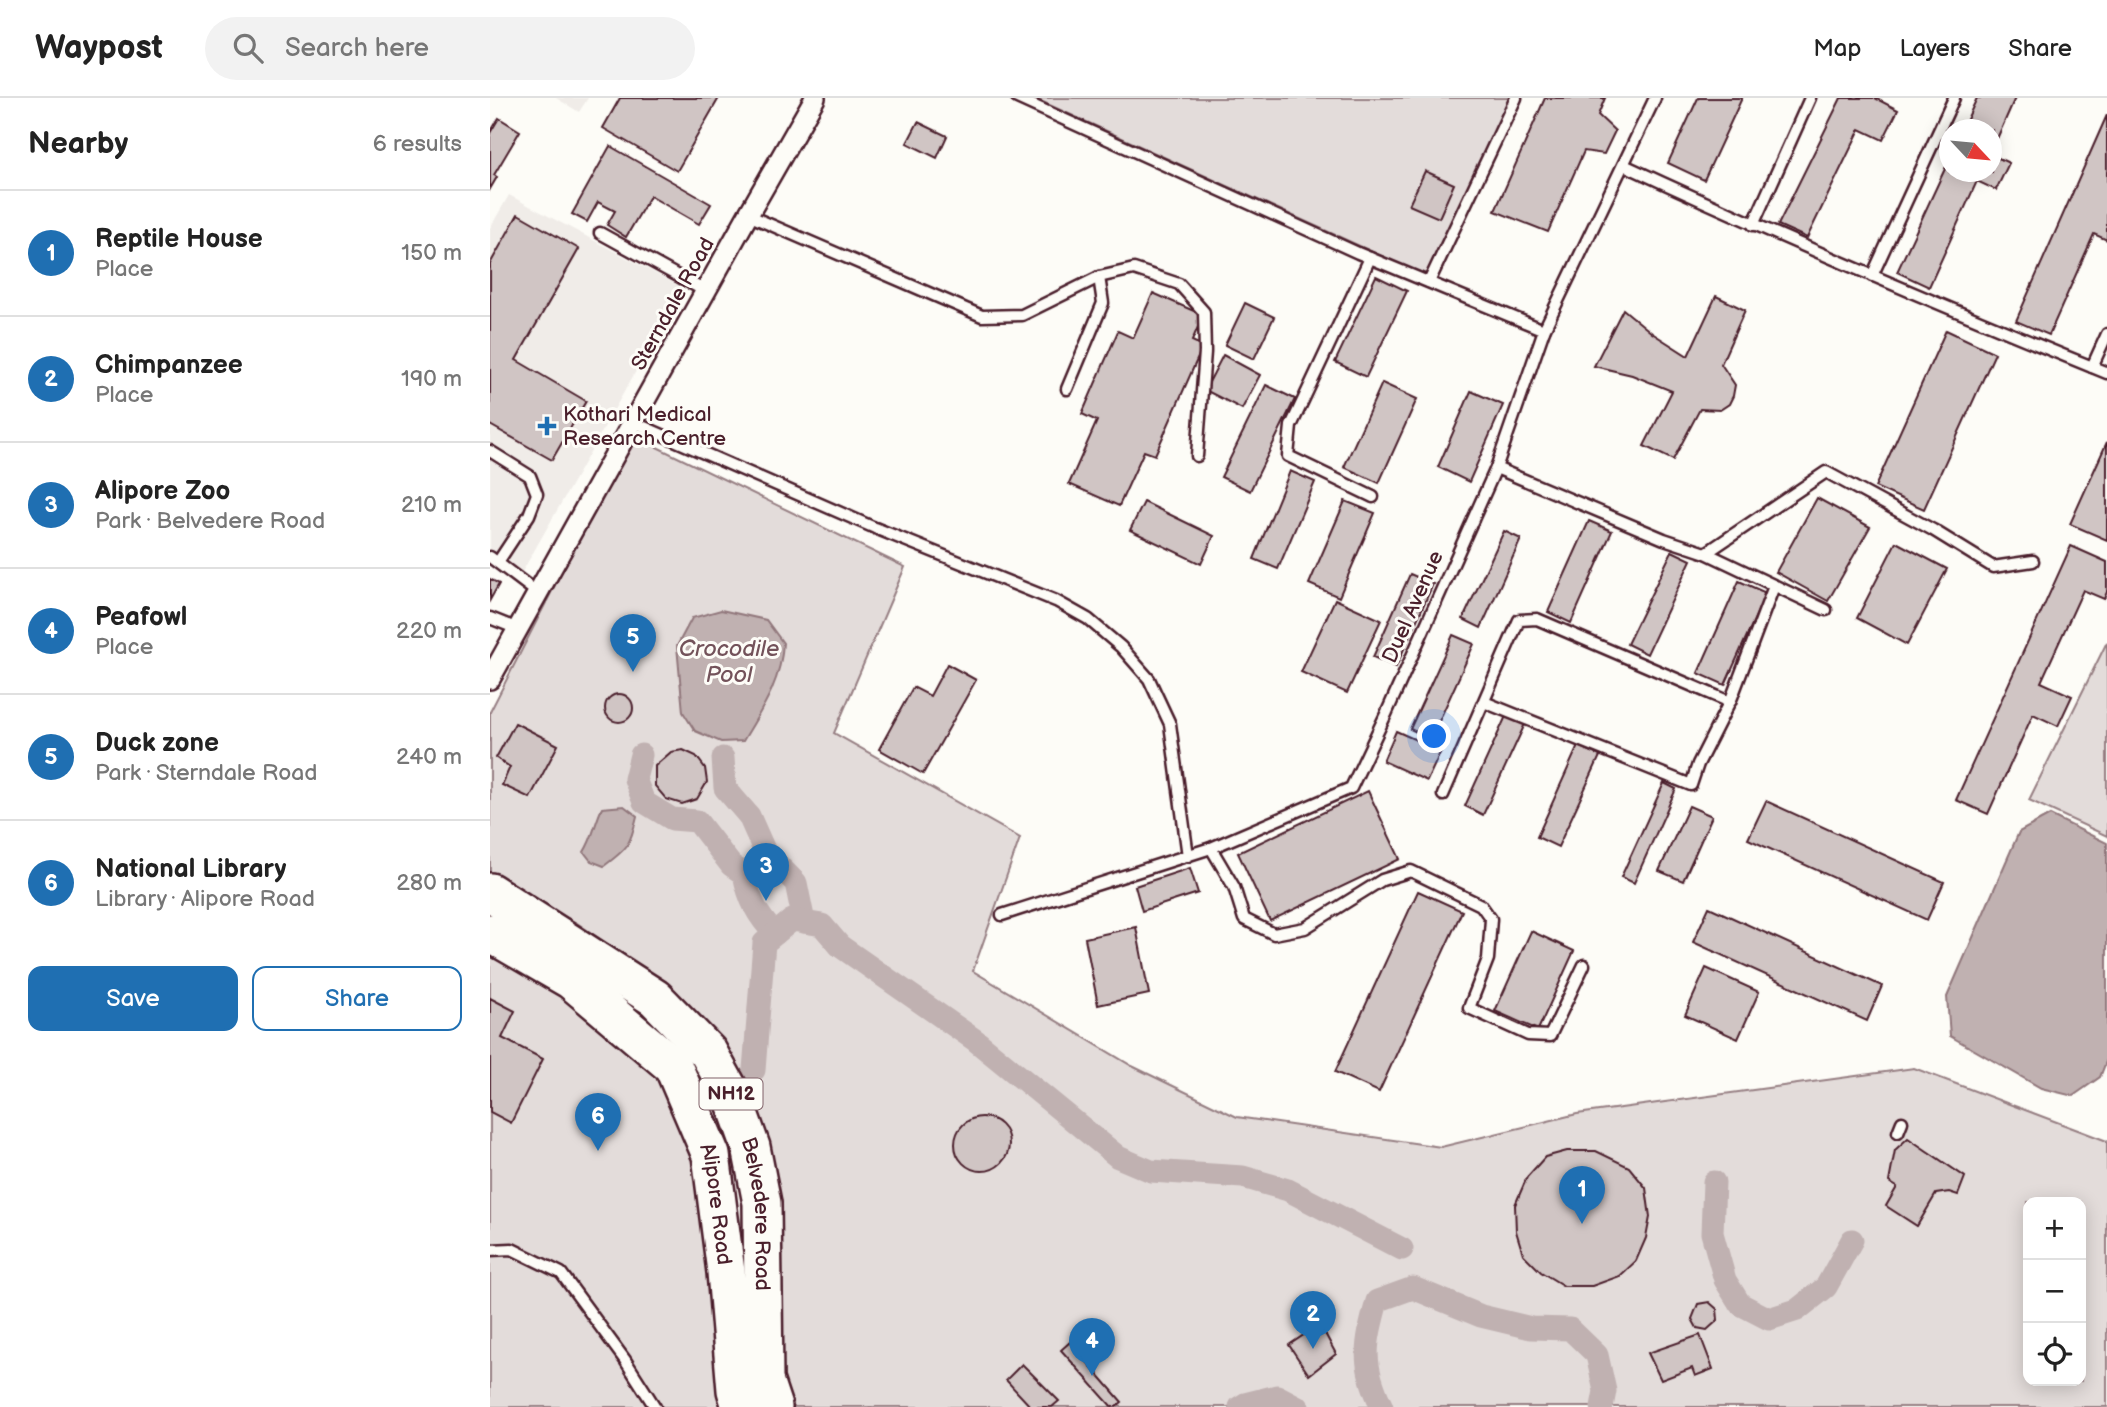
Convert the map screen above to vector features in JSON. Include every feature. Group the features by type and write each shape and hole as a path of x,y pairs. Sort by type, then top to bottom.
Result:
{"highway":[{"name":"Belvedere Road","path":"490,892 655,998 708,1052 733,1097 751,1147 762,1203 764,1380 773,1407"},
{"name":"Alipore Road","path":"490,933 571,980 673,1066 711,1155 726,1272 736,1390 741,1407"}],"street":[{"name":"Sterndale Road","path":"490,679 815,98"}],"lane":[{"path":"1017,98 1370,258 1544,330"},
{"path":"1429,282 1516,98"},
{"name":"Duel Avenue","path":"1002,915 1211,848 1351,788 1496,468 1544,330 1655,98"},
{"path":"1753,225 1810,98"},
{"path":"1872,276 1954,98"},
{"path":"1624,165 1753,225 2107,373"},
{"path":"748,215 982,317 1022,315 1099,277 1134,269 1179,284 1204,312 1205,352 1197,456"},
{"path":"600,233 705,291"},
{"path":"1370,258 1291,426 1288,456 1373,498"},
{"path":"1067,389 1103,303 1099,277"},
{"path":"2092,367 2107,334"},
{"path":"633,422 875,528 1056,601 1088,619 1121,647 1149,679 1170,724 1188,856"},
{"path":"490,452 530,476 537,494 528,515 494,560 539,594"},
{"path":"1496,468 1706,554 1826,611"},
{"path":"1706,554 1825,472 1933,530 1993,567 2033,561"},
{"path":"1484,702 1691,785 1698,764 1730,702 1774,586"},
{"path":"490,618 519,629"},
{"path":"1443,795 1518,620 1537,619 1730,702"},
{"path":"1211,848 1234,887 1244,919 1274,934 1305,928 1381,880 1411,871 1481,905 1491,919 1488,959 1469,1008 1528,1035 1550,1036 1584,965"},
{"path":"490,1250 512,1248 561,1273 625,1360 655,1407"}],"shaded area":[{"path":"556,98 588,98 579,112"},
{"path":"1034,98 1514,98 1428,277"},
{"name":"Kothari Medical Research Centre","path":"509,195 683,288 517,581 490,565 490,228"},
{"path":"632,435 905,567 834,733 1020,838 973,971 1132,1066 1237,1117 1441,1147 1577,1114 1914,1068 2107,1141 2107,1407 787,1407 781,1388 778,1187 756,1105 703,1021 645,970 577,923 490,878 490,712"},
{"path":"2107,642 2107,836 2029,800"},
{"path":"490,941 565,980 690,1104 748,1407 490,1407"}],"water":[{"name":"Crocodile Pool","path":"721,610 766,620 783,643 774,683 743,741 721,742 695,731 683,712 677,646 692,618"},
{"path":"624,806 637,816 627,846 604,866 591,861 584,852 602,808"},
{"path":"2050,815 2107,843 2107,1059 2100,1077 2073,1096 2041,1088 1950,1036 1947,997 2019,832"}],"building":[{"path":"620,98 719,98 677,171 603,128"},
{"path":"1545,98 1605,98 1598,115 1615,131 1604,154 1584,151 1548,232 1495,211"},
{"path":"1698,98 1742,98 1704,180 1668,163"},
{"path":"1841,98 1875,98 1898,110 1883,140 1860,129 1807,238 1778,225"},
{"path":"1977,98 2015,98 2002,127 2002,119 1967,119"},
{"path":"2107,115 2107,240 2094,234 2049,335 2016,321"},
{"path":"499,118 520,131 494,175 497,177 490,189 490,133"},
{"path":"918,122 947,136 937,158 907,143"},
{"path":"610,146 711,204 699,224 650,196 626,237 607,225 615,211 598,202 587,222 572,214"},
{"path":"2002,160 2009,163 2002,178"},
{"path":"1425,171 1454,184 1439,218 1409,205"},
{"path":"1939,182 1977,182 1929,287 1897,272"},
{"path":"1979,182 2000,182 1996,190"},
{"path":"518,214 579,249 516,360 586,401 552,460 490,425 490,264"},
{"path":"1376,276 1407,291 1366,377 1335,362"},
{"path":"1153,293 1203,315 1192,341 1203,346 1155,455 1144,451 1119,506 1069,484 1097,421 1082,414 1118,331 1133,338"},
{"path":"1716,296 1745,310 1721,364 1735,385 1733,396 1729,404 1720,410 1700,409 1673,460 1644,446 1672,391 1632,375 1594,366 1623,309 1652,333 1688,356"},
{"path":"1245,303 1274,317 1254,359 1225,345"},
{"path":"1946,330 1995,353 1924,509 1875,487"},
{"path":"1223,355 1260,375 1242,409 1205,390"},
{"path":"1382,383 1417,399 1379,483 1344,467"},
{"path":"1266,385 1295,399 1250,491 1221,477"},
{"path":"1471,391 1503,405 1469,482 1438,467"},
{"path":"2107,442 2107,540 2070,524"},
{"path":"1290,471 1315,482 1278,569 1254,559"},
{"path":"1817,498 1870,527 1828,601 1776,572"},
{"path":"1345,501 1375,513 1339,597 1309,584"},
{"path":"1144,502 1214,536 1201,564 1130,530"},
{"path":"1589,521 1612,531 1571,623 1548,612"},
{"path":"1504,531 1521,539 1481,628 1463,619"},
{"path":"1896,542 1947,569 1907,645 1857,618"},
{"path":"2071,546 2107,562 2107,592 2104,599 2083,590 2041,682 2072,696 2058,726 2033,714 1988,814 1956,800"},
{"path":"1672,551 1691,560 1647,654 1627,644"},
{"path":"1410,574 1433,584 1396,667 1373,657"},
{"path":"490,579 499,584 490,600"},
{"path":"1739,581 1766,593 1725,685 1698,673"},
{"path":"1335,599 1381,620 1347,693 1301,672"},
{"path":"1453,635 1474,644 1431,739 1410,729"},
{"path":"947,664 976,680 923,774 879,749 913,687 930,696"},
{"path":"619,694 629,698 633,708 629,718 619,722 609,718 605,708 609,698"},
{"path":"1506,716 1525,724 1483,815 1465,806"},
{"path":"515,723 558,745 530,798 502,785 510,767 496,758"},
{"path":"1396,731 1441,751 1427,781 1383,761"},
{"path":"1578,746 1600,756 1558,847 1537,837"},
{"path":"683,750 696,756 705,768 707,782 697,799 682,804 666,799 655,786 655,766 671,752"},
{"path":"1664,783 1676,789 1634,883 1621,877"},
{"path":"1368,791 1400,859 1270,921 1238,853"},
{"path":"1766,801 1944,882 1927,920 1748,839"},
{"path":"1689,806 1712,816 1683,881 1659,871"},
{"path":"1190,868 1198,893 1142,911 1135,886"},
{"path":"1418,891 1462,911 1379,1092 1335,1072"},
{"path":"1709,907 1882,986 1867,1021 1693,942"},
{"path":"1136,927 1149,994 1098,1005 1085,938"},
{"path":"1531,931 1574,951 1538,1030 1495,1011"},
{"path":"1706,968 1759,992 1738,1039 1685,1015"},
{"path":"490,998 515,1011 502,1038 543,1059 511,1123 490,1112"},
{"path":"987,1117 997,1121 1005,1129 1009,1144 1005,1159 997,1167 977,1171 967,1167 959,1159 955,1139 959,1129 967,1121"},
{"path":"1908,1138 1965,1177 1958,1195 1949,1192 1936,1194 1917,1226 1886,1206 1897,1187 1889,1182 1895,1150"},
{"path":"1567,1151 1596,1151 1629,1167 1646,1188 1650,1217 1646,1238 1636,1261 1620,1276 1592,1286 1564,1286 1541,1272 1523,1254 1516,1231 1515,1205 1527,1177 1545,1157"},
{"path":"1709,1302 1717,1309 1718,1320 1707,1330 1697,1328 1692,1319 1698,1304"},
{"path":"1320,1324 1336,1354 1309,1375 1289,1345"},
{"path":"1700,1335 1713,1369 1695,1376 1692,1368 1661,1380 1648,1353"},
{"path":"1070,1342 1122,1402 1116,1407 1112,1407 1061,1350"},
{"path":"1022,1364 1059,1401 1052,1407 1031,1407 1006,1380"}],"waterway":[{"path":"641,755 635,779 644,802 672,819 697,821 731,865 744,874 755,906 775,934"},
{"path":"723,758 725,788 749,816 765,852 796,883 804,922"},
{"path":"754,1070 764,943 792,920 822,925 840,946 975,1040 1118,1157 1151,1171 1243,1177 1288,1190 1402,1249"},
{"path":"1714,1182 1712,1233 1725,1280 1740,1304 1769,1319 1797,1310 1826,1287 1852,1240"},
{"path":"1382,1407 1371,1378 1367,1354 1377,1301 1413,1288 1481,1316 1531,1328 1570,1329 1597,1355 1605,1391 1602,1407"},
{"path":"1240,1407 1277,1396 1298,1407"}],"place":[{"name":"Kothari Medical Research Centre","path":"547,426"},
{"name":"Duck zone","path":"633,672"},
{"name":"Alipore Zoo","path":"766,901"},
{"name":"National Library","path":"598,1151"},
{"name":"Reptile House","path":"1582,1224"},
{"name":"Chimpanzee","path":"1313,1349"},
{"name":"Peafowl","path":"1092,1376"}]}
